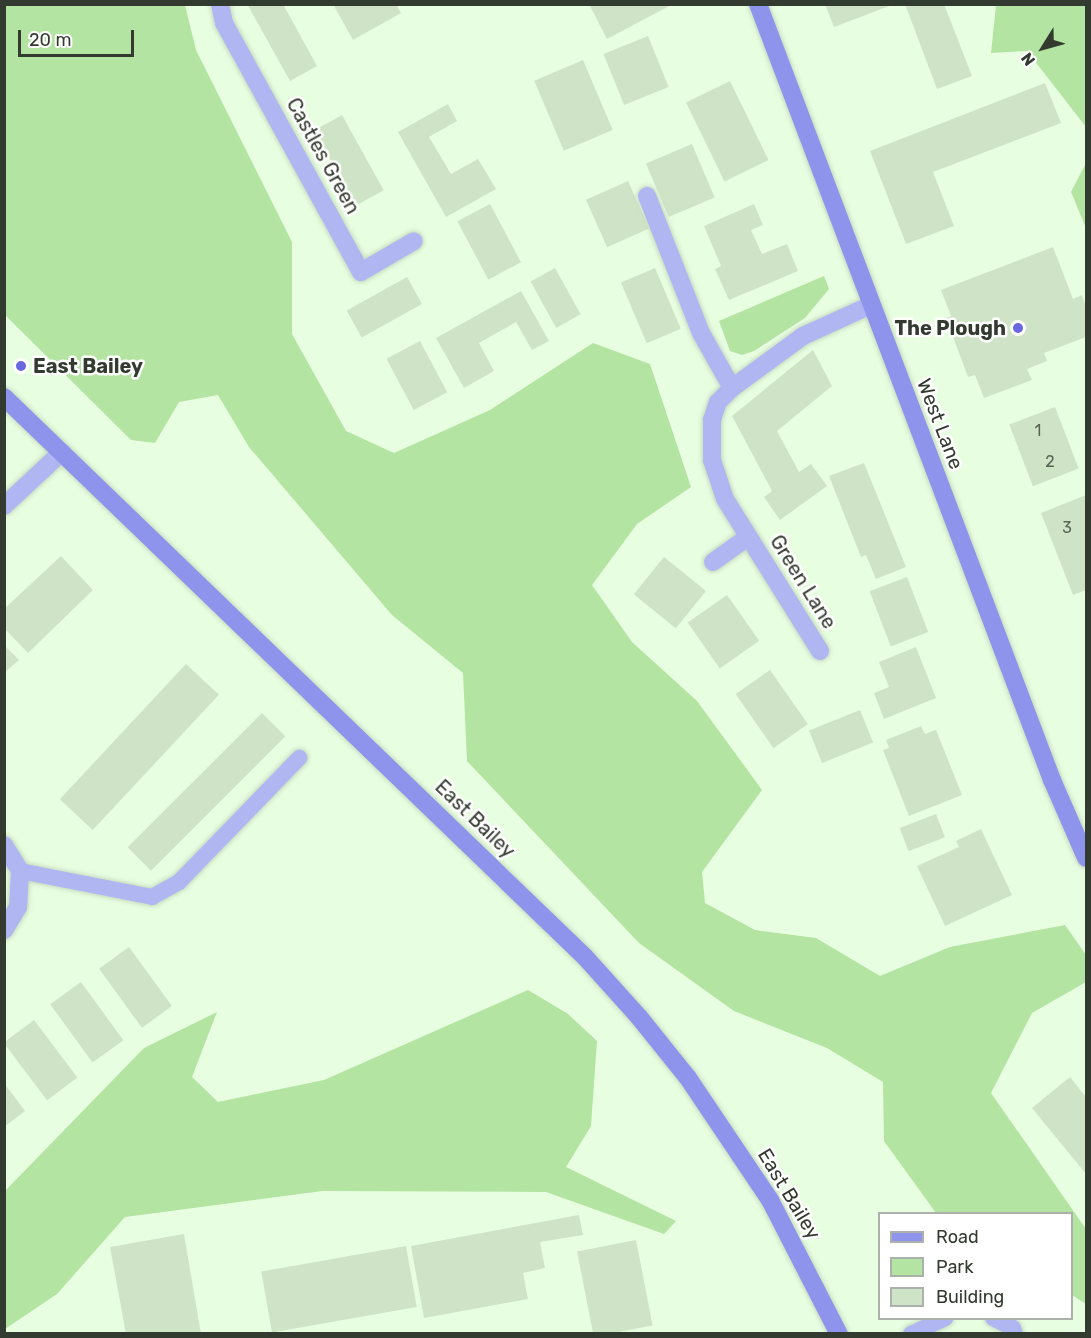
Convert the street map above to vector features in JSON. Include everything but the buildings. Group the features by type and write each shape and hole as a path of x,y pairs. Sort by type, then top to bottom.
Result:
{"street":[{"name":"Castles Green","path":"220,4 224,23 361,273 414,241"},
{"name":"West Lane","path":"758,4 1052,780 1086,858"},
{"path":"647,196 701,333 732,388"},
{"name":"Green Lane","path":"820,651 725,499 712,460 712,420 718,402 732,388 803,336 871,305"},
{"name":"East Bailey","path":"4,396 585,957 639,1017 688,1078 770,1200 839,1334"},
{"path":"4,506 62,452"},
{"name":"Green Lane","path":"713,562 748,537"},
{"path":"4,845 20,871 18,907 4,930"}],"lane":[{"path":"20,871 152,897 179,882 299,758"},
{"path":"911,1334 942,1320"},
{"path":"997,1320 1013,1328 1015,1334"}],"green space":[{"path":"4,5 185,5 196,50 292,242 292,334 346,431 394,453 490,410 593,343 650,364 691,487 637,524 592,585 632,642 697,701 762,790 702,872 705,903 755,930 816,938 880,976 950,947 1065,925 1086,955 1086,982 1032,1013 991,1093 1086,1229 1086,1304 1073,1296 1073,1212 935,1212 884,1141 883,1082 827,1048 734,1011 639,943 467,761 463,673 392,615 249,447 218,395 179,402 155,443 131,440 5,315"},
{"path":"996,5 1086,5 1086,127 1027,51 991,53"},
{"path":"1086,163 1086,228 1071,192"},
{"path":"824,276 829,289 805,318 754,351 742,355 730,351 719,321"},
{"path":"528,990 568,1014 597,1041 591,1126 566,1167 676,1221 664,1234 546,1192 322,1191 125,1217 57,1294 5,1329 5,1191 144,1048 217,1012 192,1077 218,1102 324,1080"}],"place":[{"name":"The Plough","path":"1018,328"},
{"name":"East Bailey","path":"21,366"}]}
